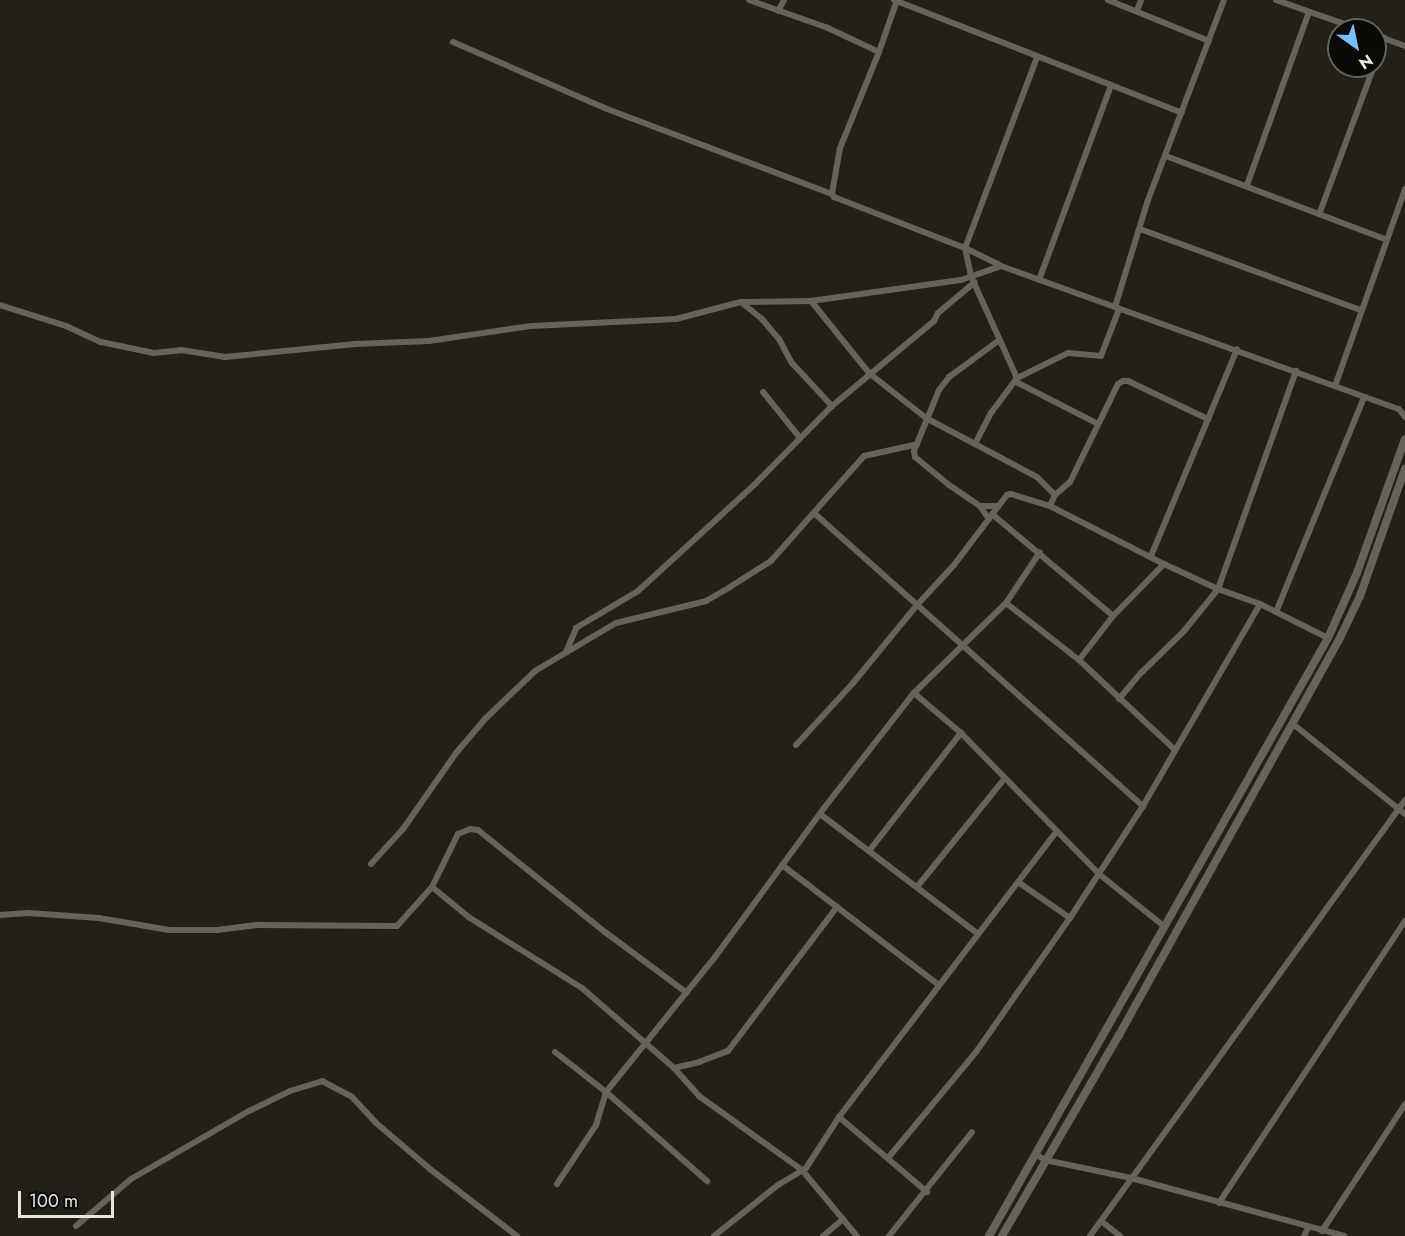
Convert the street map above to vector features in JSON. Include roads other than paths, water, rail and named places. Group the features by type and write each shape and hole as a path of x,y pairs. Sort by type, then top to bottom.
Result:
{"main road":[{"path":"989,1236 1328,638 1357,573 1405,439"},
{"path":"1002,1236 1119,1035 1293,724 1360,596 1404,474"},
{"path":"1290,706 1300,710"}],"street":[{"path":"749,0 828,28 879,52"},
{"path":"778,11 784,0"},
{"path":"832,195 840,148 879,52 896,0 1182,113"},
{"path":"1108,0 1209,41"},
{"path":"1137,11 1142,0"},
{"path":"975,444 991,413 1016,380 1068,353 1101,356 1140,229 1224,0"},
{"path":"1276,0 1327,18"},
{"path":"1247,185 1309,12"},
{"path":"1387,39 1405,46"},
{"path":"453,42 607,109 832,195 965,248 1001,266 1237,349 1364,397 1402,408 1405,417"},
{"path":"1037,57 965,248 973,279 1016,380 1098,424"},
{"path":"1320,212 1369,78"},
{"path":"1039,280 1111,85"},
{"path":"1166,156 1320,212 1386,240"},
{"path":"1335,386 1360,310 1405,189"},
{"path":"1140,229 1360,310"},
{"path":"566,652 576,628 638,591 755,484 832,406 934,321 938,313 973,279 1001,266"},
{"path":"0,305 66,326 101,342 154,353 181,350 225,357 355,344 429,341 531,326 676,319 741,302 811,301 973,279"},
{"path":"811,301 869,374 926,417 1037,477 1055,495"},
{"path":"741,302 762,319 779,339 792,363 832,406"},
{"path":"998,340 949,377 939,390 915,445 915,457 1040,552 1113,616"},
{"path":"1151,556 1237,349"},
{"path":"1119,699 1142,672 1184,631 1218,589 1296,371"},
{"path":"1050,506 1055,495 1070,482 1118,384 1128,381 1208,419"},
{"path":"763,392 800,438"},
{"path":"1276,612 1364,397"},
{"path":"371,864 403,829 456,753 485,719 535,671 616,623 706,601 714,597 771,561 864,456 870,452 915,445"},
{"path":"796,745 854,683 917,605 954,566 1007,495 1011,494 1050,506 1164,564 1218,589 1260,604 1328,638"},
{"path":"980,506 998,506"},
{"path":"814,513 1143,806"},
{"path":"557,1184 596,1125 606,1092 687,993 820,814 914,693 1006,603 1040,552"},
{"path":"1079,660 1113,616 1164,564"},
{"path":"1006,603 1079,660 1174,748"},
{"path":"888,1158 976,1052 1070,918 1143,806 1174,748 1260,604"},
{"path":"914,693 961,734 1099,874 1165,927"},
{"path":"1293,724 1405,814"},
{"path":"869,851 961,734"},
{"path":"916,887 1004,779"},
{"path":"1090,1236 1405,800"},
{"path":"820,814 978,934"},
{"path":"0,915 28,913 99,918 169,930 217,930 257,925 397,926 432,887 458,834 470,829 478,830 605,933 687,993"},
{"path":"714,1236 778,1185 802,1170 839,1117 1056,832"},
{"path":"782,865 939,985"},
{"path":"1018,882 1070,918"},
{"path":"432,887 470,918 582,988 674,1068 699,1096 802,1170 857,1236"},
{"path":"674,1068 728,1051 837,907"},
{"path":"1219,1203 1405,921"},
{"path":"555,1052 606,1092 707,1181"},
{"path":"76,1226 131,1179 249,1111 290,1091 322,1081 352,1097 375,1122 430,1169 517,1236"},
{"path":"1322,1231 1405,1104"},
{"path":"839,1117 927,1192"},
{"path":"889,1236 927,1192 972,1132"},
{"path":"1035,1154 1045,1160 1131,1178 1344,1236"},
{"path":"823,1236 843,1219"},
{"path":"1101,1221 1120,1236"},
{"path":"1304,1236 1308,1228"}]}
